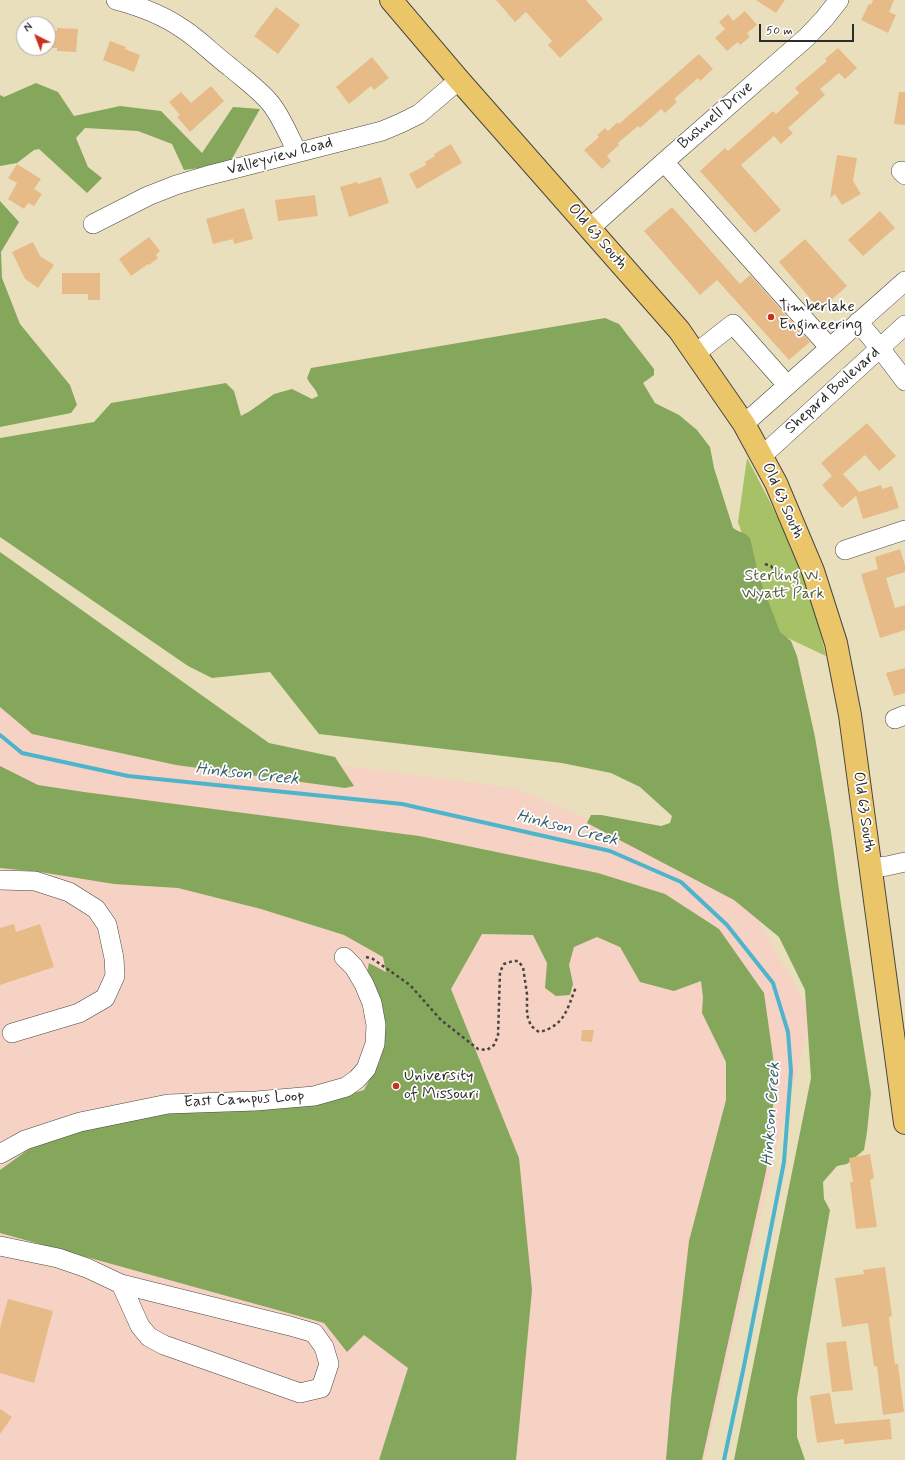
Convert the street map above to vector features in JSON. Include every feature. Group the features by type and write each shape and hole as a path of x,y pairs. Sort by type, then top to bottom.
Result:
{"main road":[{"name":"Old 63 South","path":"399,3 459,80 679,330 744,424 776,483 813,571 836,643 850,715 905,1123"}],"street":[{"path":"116,0 151,12 174,24 194,37 244,78 266,98 274,108 283,123 296,152"},
{"name":"Bushnell Drive","path":"589,229 807,37 824,19 838,0"},
{"name":"Valleyview Road","path":"93,224 148,196 176,185 296,152 382,131 419,114 459,80"},
{"path":"664,162 829,347"},
{"path":"744,424 905,281"},
{"path":"858,322 905,381"},
{"path":"696,354 733,324 787,385"},
{"name":"Shepard Boulevard","path":"762,456 905,326"},
{"path":"845,550 905,530"},
{"path":"871,868 905,862"},
{"path":"0,880 35,882 69,892 96,909 107,925 114,958 115,976 105,998 79,1013 12,1033"},
{"name":"East Campus Loop","path":"0,1154 25,1140 80,1122 168,1104 256,1101 307,1096 346,1087 357,1079 366,1069 375,1044 376,1025 372,1003 364,984 354,967 346,960"},
{"path":"0,1246 58,1258 87,1268 121,1284 314,1333 324,1347 329,1364 321,1388 300,1393 164,1345 149,1337 140,1326 121,1284"}],"path":[{"path":"765,564 771,566 776,573 782,575"},
{"path":"346,960 362,956 373,959 410,985 441,1020 478,1049 487,1050 494,1045 498,1036 499,978 504,964 513,960 518,962 523,967 527,994 527,1015 531,1026 540,1032 550,1030 563,1019 576,987"}],"shaded area":[{"name":"University of Missouri","path":"0,697 33,725 514,788 737,881 812,1016 774,1157 705,1460 0,1460"}],"green space":[{"path":"36,83 58,92 74,116 120,106 161,111 202,153 233,107 260,109 229,164 184,170 172,144 138,131 85,128 76,138 88,167 102,178 87,193 39,149 34,150 17,163 0,166 0,95 4,97"},
{"path":"0,201 19,222 1,252 2,278 20,324 70,385 77,405 71,413 0,427"},
{"path":"605,318 619,324 654,369 654,375 643,383 655,403 679,415 697,430 710,447 714,468 733,528 744,533 750,538 759,577 780,632 791,641 797,656 815,737 871,1093 864,1150 847,1164 837,1166 823,1182 824,1199 830,1210 797,1398 797,1437 805,1460 734,1460 811,1078 805,990 779,937 734,900 587,823 591,815 601,815 661,826 670,823 672,816 640,787 611,773 562,763 319,734 270,672 212,678 188,666 0,537 0,438 94,422 111,403 226,383 234,391 241,416 274,394 292,389 312,399 318,396 307,378 311,368"},
{"name":"Sterling W. Wyatt Park","path":"747,458 782,526 800,568 821,634 826,656 777,633 738,522"},
{"path":"0,552 269,743 335,757 354,786 345,788 176,765 32,734 0,707"},
{"path":"0,766 38,785 419,836 598,873 665,894 719,929 764,993 776,1078 766,1171 702,1460 666,1460 671,1399 689,1241 726,1100 726,1062 702,1013 703,997 701,981 674,991 640,982 620,947 597,937 574,947 569,965 573,984 570,995 556,996 545,988 547,963 533,935 482,934 451,989 519,1158 532,1290 516,1460 379,1460 408,1368 364,1335 347,1352 324,1323 0,1233 0,1170 43,1139 167,1107 319,1102 364,1090 380,1061 381,1014 367,972 369,963 386,972 383,957 344,935 261,909 178,888 114,884 40,872 0,868"}],"building":[{"path":"496,0 586,0 603,19 560,58 548,45 552,41 526,12 515,22"},
{"path":"756,0 785,0 776,13"},
{"path":"873,0 894,0 889,12 896,15 888,33 861,20 869,4 871,5"},
{"path":"276,7 300,25 278,54 254,36"},
{"path":"745,11 757,25 747,33 750,37 740,45 738,42 727,51 715,38 725,29 719,22 728,14 733,21"},
{"path":"57,28 78,29 76,52 57,51"},
{"path":"110,41 126,47 125,49 140,55 134,72 103,60"},
{"path":"838,48 857,68 845,79 839,73 820,89 825,95 788,128 793,133 781,144 774,136 741,165 781,210 755,233 700,171 725,148 728,151 773,111 776,114 799,93 795,88 827,61 825,59"},
{"path":"699,54 713,69 700,81 698,78 674,99 677,102 665,113 661,109 640,128 638,126 618,143 619,145 607,156 611,161 602,169 584,150 599,137 597,135 605,128 608,131 618,122 619,124"},
{"path":"372,57 389,78 374,90 371,86 349,104 336,87"},
{"path":"211,86 224,101 190,132 177,117 180,115 169,102 181,92 191,103"},
{"path":"899,92 905,92 905,125 894,124"},
{"path":"451,144 462,163 417,189 409,174 426,165 425,162 435,156 434,154"},
{"path":"837,155 857,158 853,181 861,194 842,205 835,194 830,198"},
{"path":"17,164 41,179 34,189 42,194 34,206 28,203 24,209 8,199 17,183 8,178"},
{"path":"381,177 389,203 349,217 340,187 357,182 358,184"},
{"path":"315,195 318,216 278,221 275,200"},
{"path":"672,207 740,284 750,275 810,342 789,360 717,280 700,295 644,231"},
{"path":"244,208 253,239 234,244 233,239 213,244 206,219"},
{"path":"880,211 895,228 863,256 848,240"},
{"path":"149,237 160,251 156,255 158,258 131,276 119,259"},
{"path":"805,239 847,286 820,310 779,262"},
{"path":"33,242 40,256 54,265 38,288 25,279 12,252"},
{"path":"62,273 100,273 100,300 88,300 88,294 62,294"},
{"path":"867,423 896,456 879,471 865,455 843,474 859,492 881,485 882,489 892,486 899,508 863,519 856,496 842,508 822,485 832,476 821,463"},
{"path":"900,549 905,565 905,572 886,578 895,608 905,605 905,630 880,638 861,574 878,569 875,557"},
{"path":"905,668 905,693 894,696 886,673"},
{"path":"14,924 16,932 40,924 54,967 0,985 0,928"},
{"path":"582,1030 594,1030 592,1042 581,1041"},
{"path":"870,1154 874,1178 870,1180 877,1227 856,1229 850,1182 853,1182 849,1158"},
{"path":"885,1267 892,1316 889,1317 895,1364 898,1364 904,1412 883,1415 877,1366 874,1367 868,1323 842,1327 835,1278 864,1274 863,1270"},
{"path":"8,1299 53,1311 34,1383 0,1373 0,1328"},
{"path":"846,1341 853,1390 832,1392 826,1343"},
{"path":"830,1393 835,1424 890,1419 892,1439 844,1444 844,1439 817,1443 810,1396"},
{"path":"0,1409 12,1417 0,1434"}],"waterway":[{"name":"Hinkson Creek","path":"0,735 22,753 128,776 402,804 610,851 681,882 727,925 773,983 788,1032 791,1071 784,1162 724,1460"}],"place":[{"name":"Timberlake Engineering","path":"771,317"},
{"name":"University of Missouri","path":"396,1086"}]}
